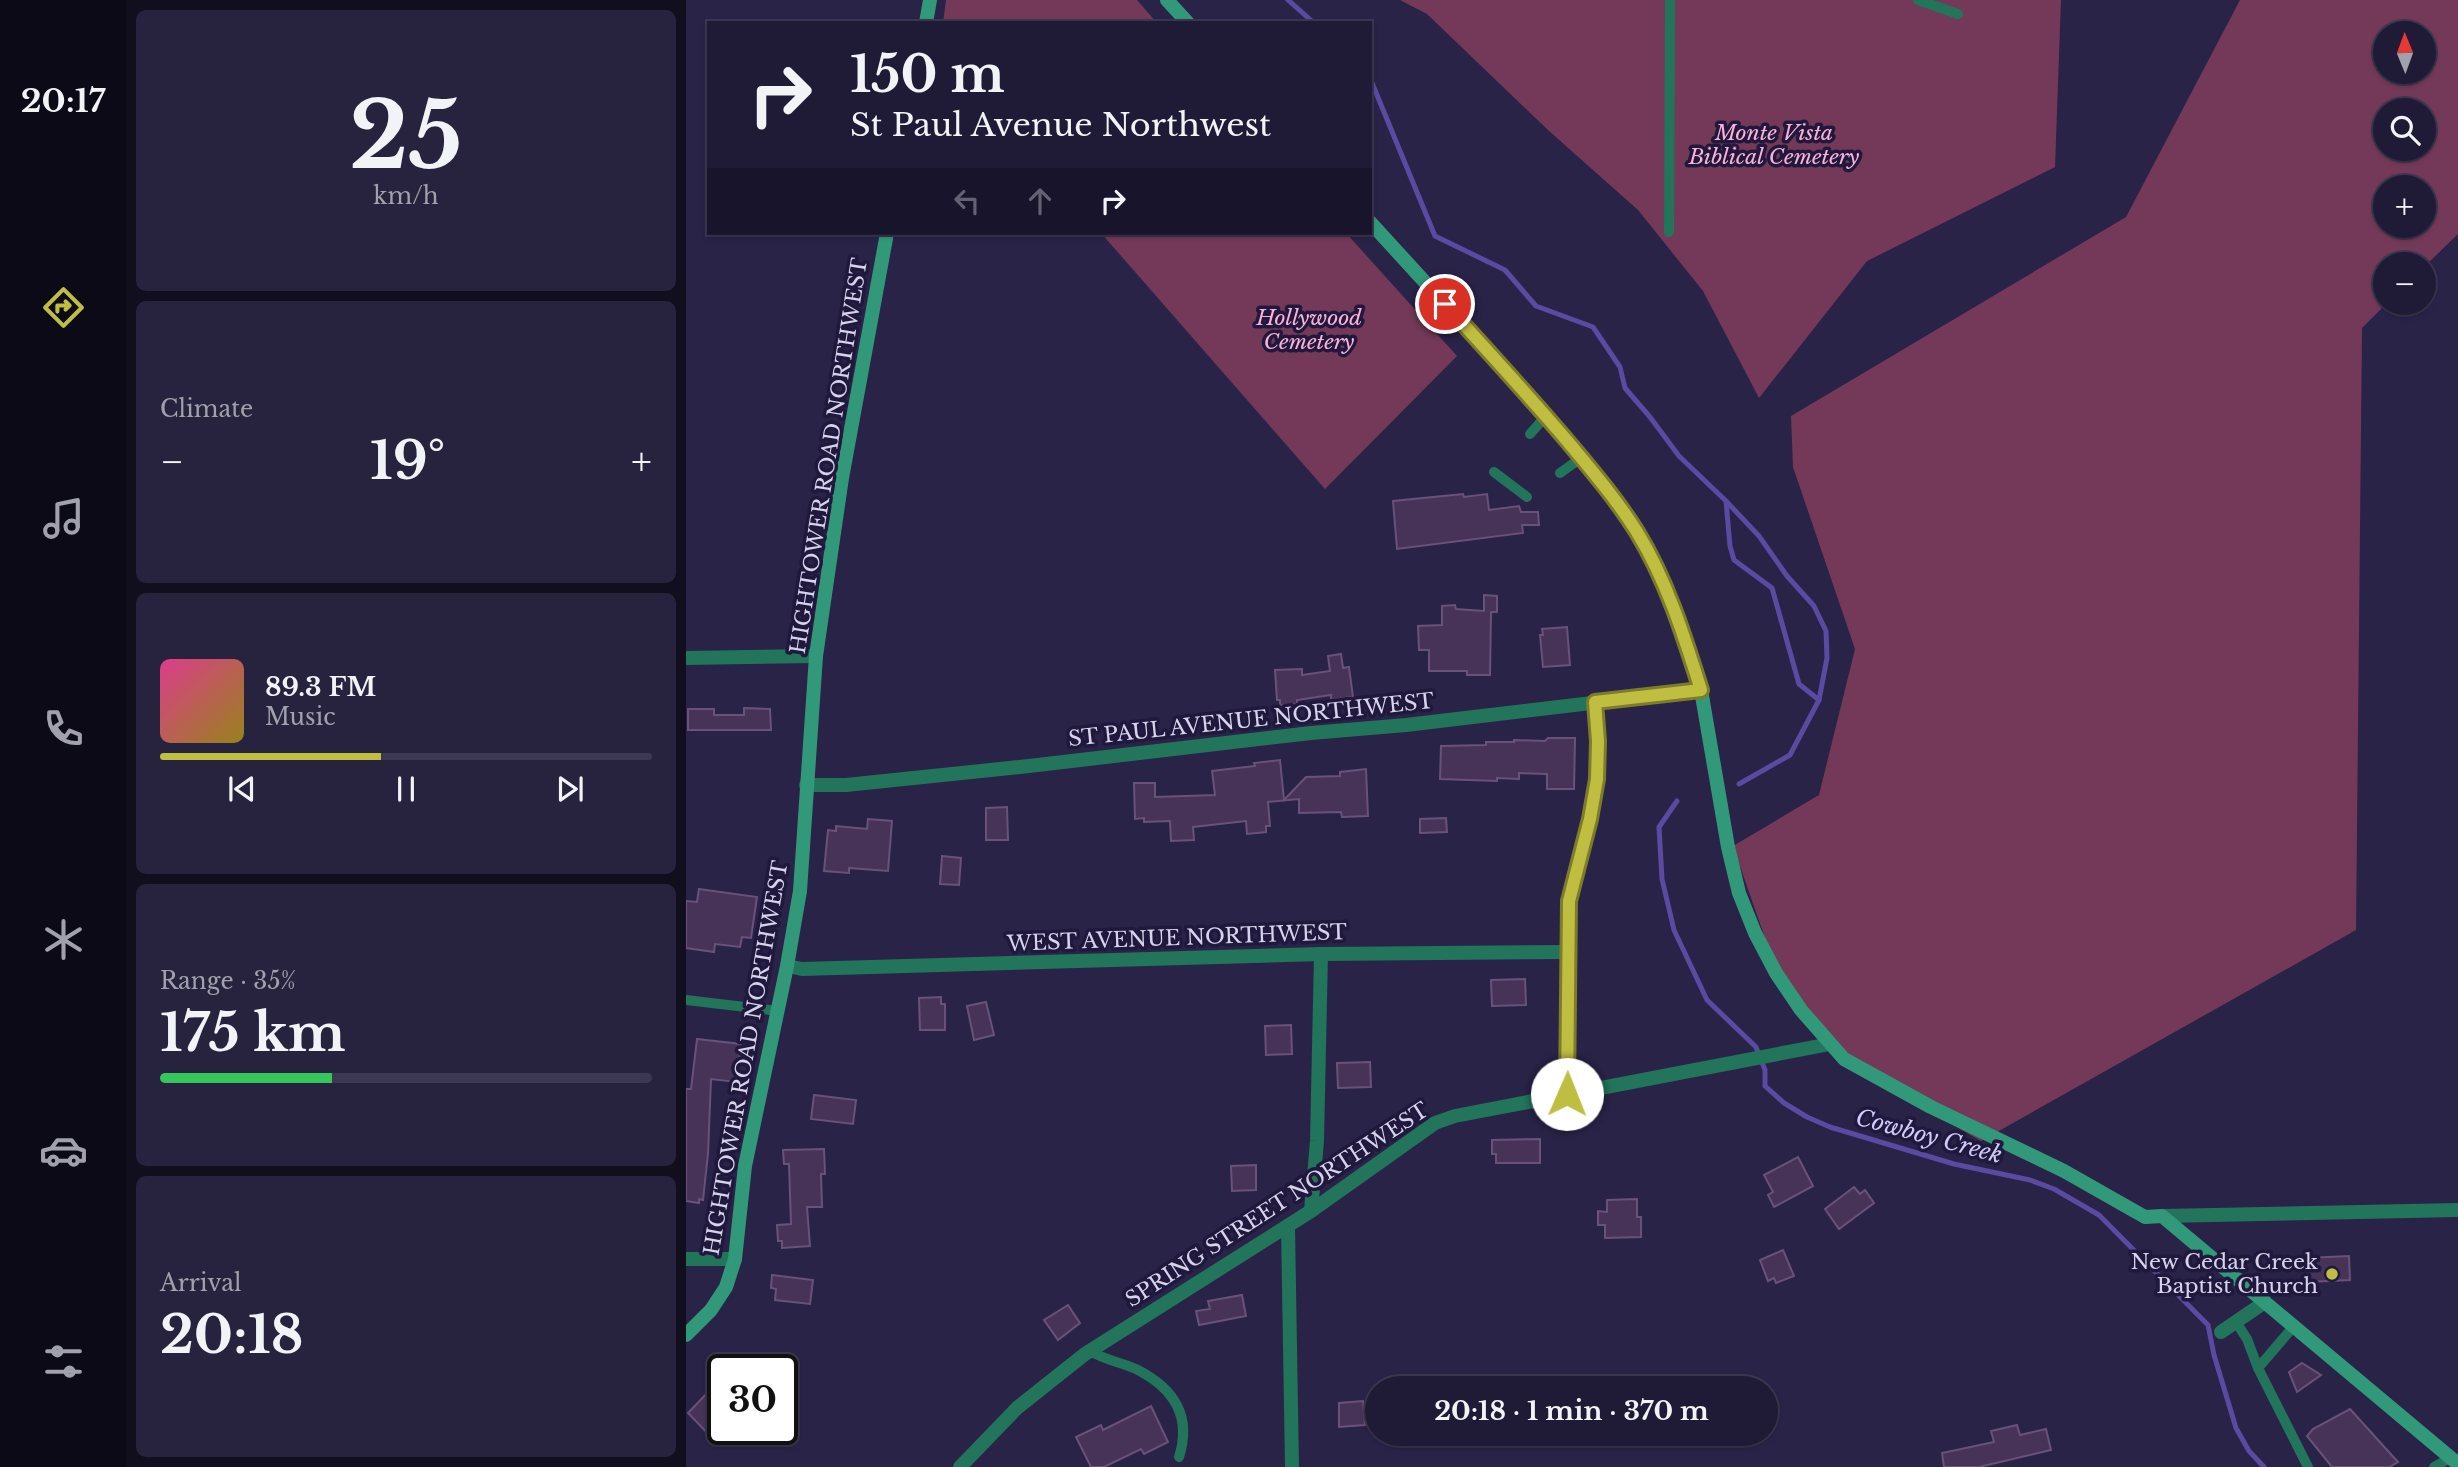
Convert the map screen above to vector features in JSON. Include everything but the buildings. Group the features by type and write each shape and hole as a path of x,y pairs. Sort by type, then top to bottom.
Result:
{"street":[{"path":"926,21 930,0"},
{"path":"1167,0 1186,21"},
{"path":"1372,224 1546,416 1614,497 1638,534 1665,588 1701,690 1728,847 1740,893 1755,933 1776,973 1801,1010 1844,1059 1931,1107 2064,1171 2145,1217 2458,1210"},
{"name":"HIGHTOWER ROAD NORTHWEST","path":"686,1335 711,1310 726,1287 735,1259 745,1166 800,891 816,656 842,478 887,235"},
{"path":"686,658 816,656"},
{"name":"ST PAUL AVENUE NORTHWEST","path":"806,785 846,785 1029,766 1701,690"},
{"path":"1567,1094 1569,901 1590,819 1597,779 1595,702"},
{"name":"WEST AVENUE NORTHWEST","path":"787,966 802,969 1321,954 1568,952"},
{"path":"1311,1211 1317,1141 1321,954"},
{"name":"SPRING STREET NORTHWEST","path":"960,1467 1017,1408 1090,1351 1287,1227 1435,1123 1455,1116 1830,1044"},
{"path":"2162,1216 2454,1461"},
{"path":"1287,1227 1292,1467"},
{"path":"686,1259 735,1259"},
{"path":"2221,1332 2264,1302"}],"lane":[{"path":"1669,232 1670,0"},
{"path":"1919,0 1958,14"},
{"path":"1530,434 1546,416"},
{"path":"1560,473 1581,458"},
{"path":"1494,472 1527,497"},
{"path":"686,1000 778,1011"},
{"path":"2236,1322 2247,1339 2258,1368 2308,1467"},
{"path":"2258,1368 2294,1326"},
{"path":"1090,1351 1105,1360 1135,1369 1169,1391 1180,1410 1185,1438 1179,1457"},
{"path":"2434,1467 2454,1461"}],"green space":[{"path":"946,0 1137,0 1155,21 943,21"},
{"name":"Monte Vista Biblical Cemetery","path":"1400,0 2061,0 2055,167 1867,261 1759,398 1703,291 1638,210 1548,130 1427,14"},
{"path":"2240,0 2458,0 2458,234 2436,255 2436,252 2373,252 2375,315 2362,328 2356,930 1981,1141 1833,1056 1773,961 1733,846 1819,795 1855,649 1793,467 1791,416 2126,217"},
{"name":"Hollywood Cemetery","path":"1103,235 1348,235 1457,356 1325,489"}],"waterway":[{"name":"Cowboy Creek","path":"1288,0 1312,21"},
{"name":"Cowboy Creek","path":"1372,83 1435,236 1505,270 1536,306 1593,327 1620,367 1625,388 1679,456 1726,501 1734,560 1772,588 1799,684 1819,700 1790,755 1739,784"},
{"path":"1726,501 1759,536 1787,576 1814,606 1826,631 1827,658 1819,700"},
{"name":"Cowboy Creek","path":"1677,801 1659,827 1662,879 1674,930 1707,1000 1756,1047 1765,1070 1765,1086 1784,1103 1830,1127 1954,1164 2030,1180 2054,1189 2099,1215 2208,1325 2236,1428 2249,1451 2264,1467"}],"place":[{"name":"New Cedar Creek Baptist Church","path":"2332,1274"}],"route":[{"path":"1445,304 1519,385 1614,497 1638,534 1665,588 1701,690 1595,702 1597,779 1590,819 1569,901 1567,1094"}]}
